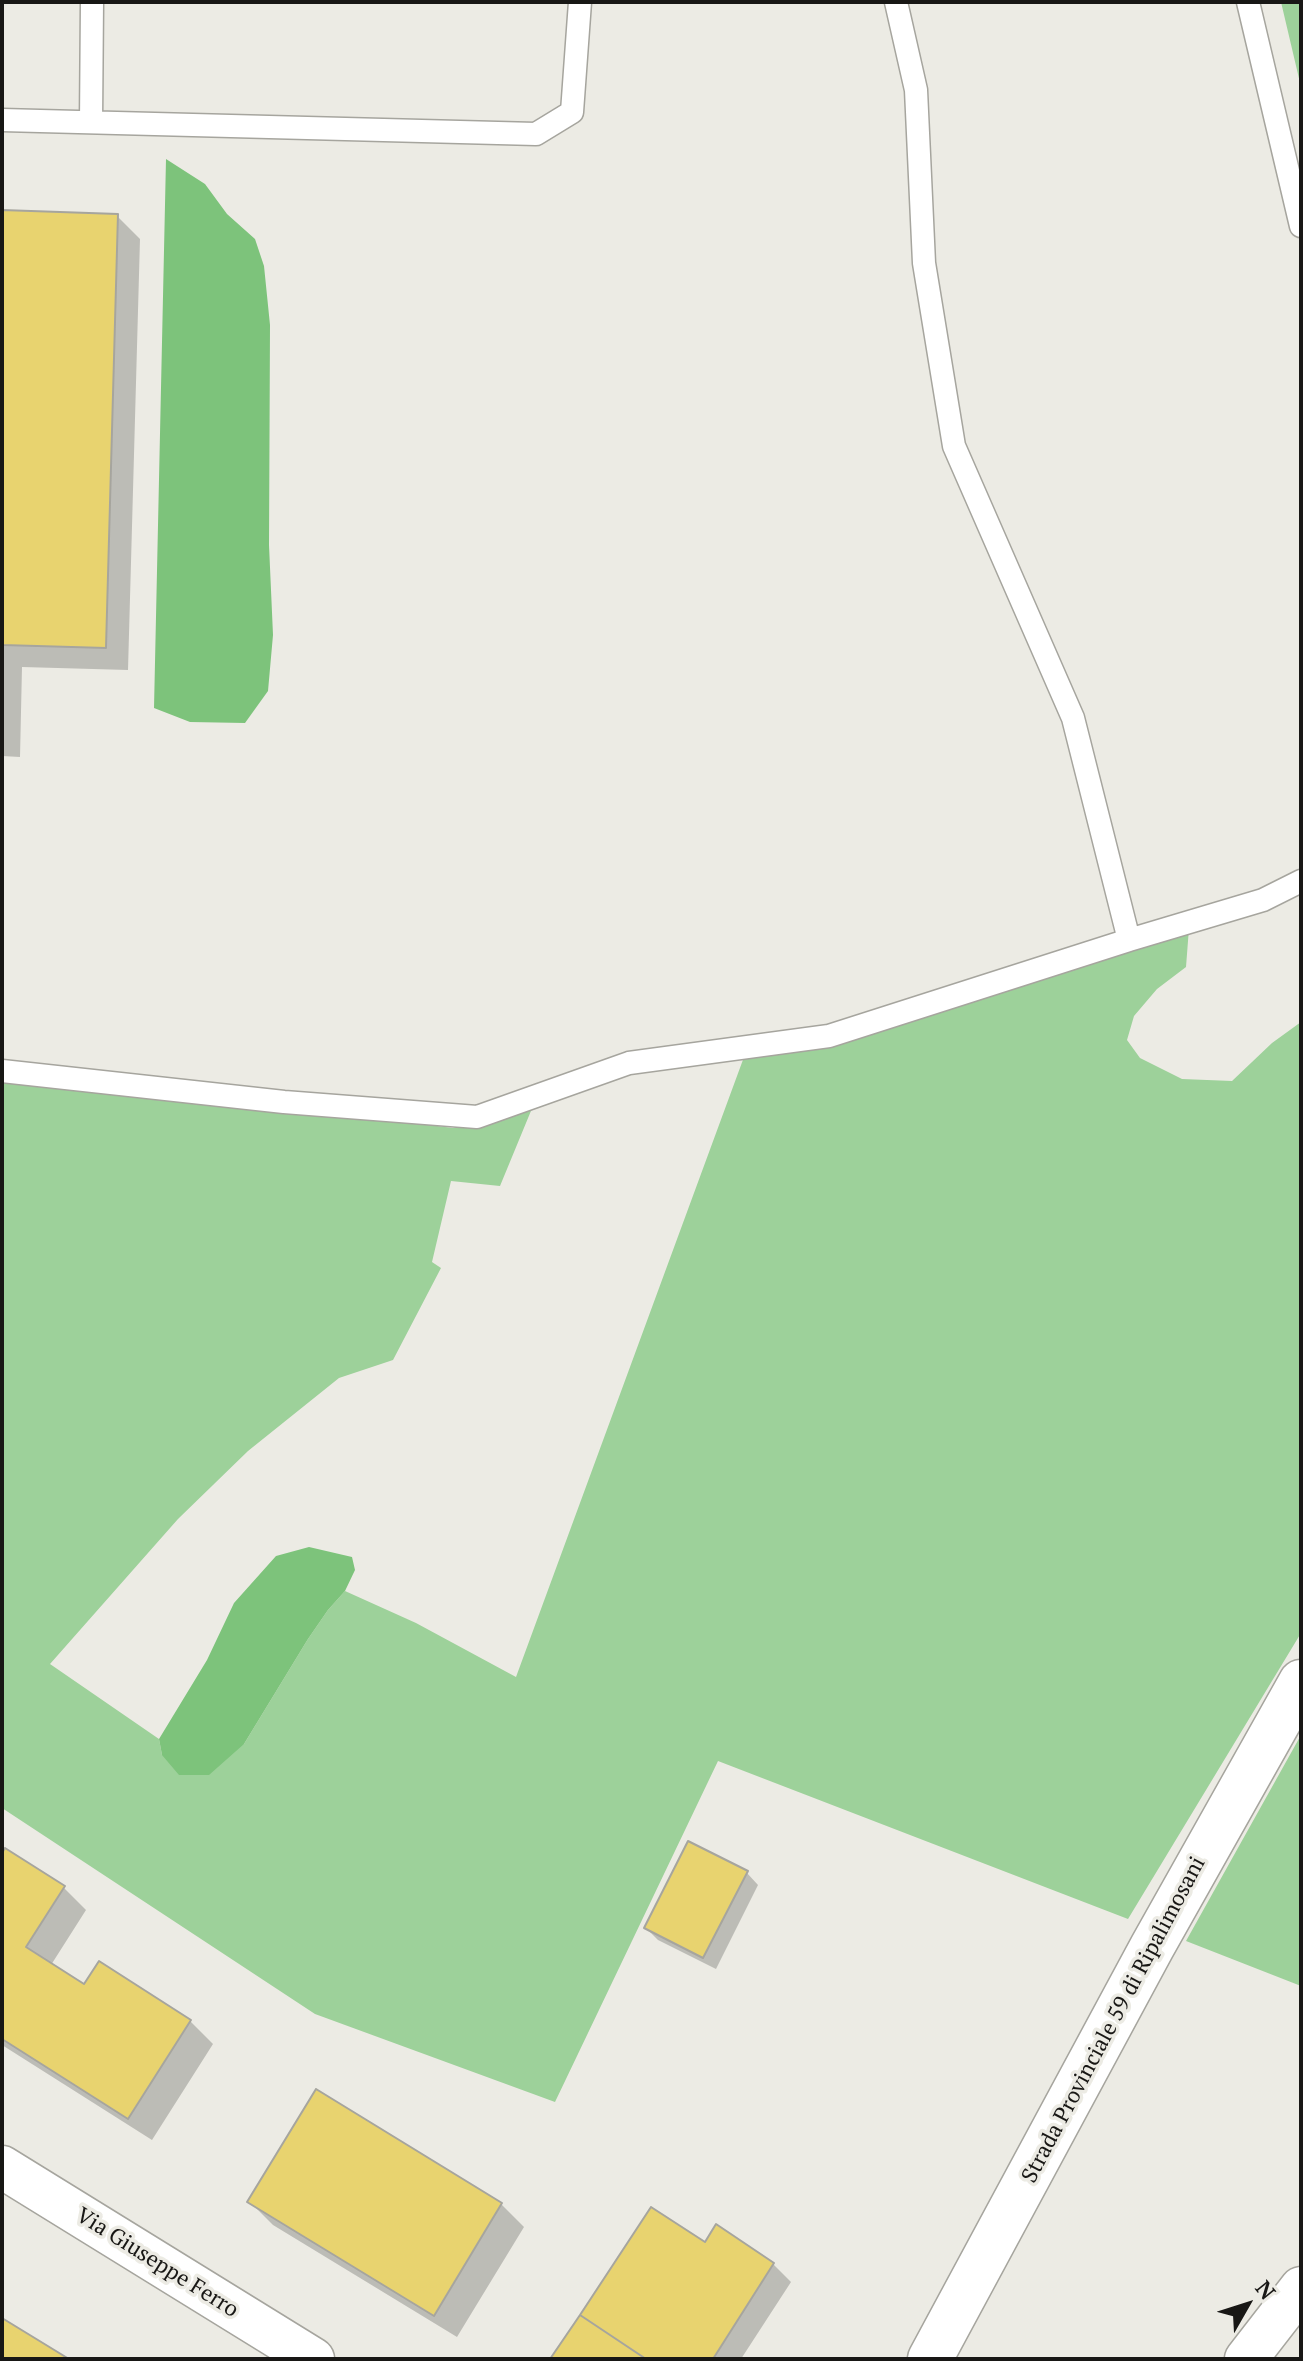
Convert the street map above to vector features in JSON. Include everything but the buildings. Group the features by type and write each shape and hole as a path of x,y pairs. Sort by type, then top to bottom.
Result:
{"street":[{"name":"Strada Provinciale 59 di Ripalimosani","path":"930,2359 1152,1947 1301,1682"},
{"name":"Via Giuseppe Ferro","path":"2,2167 313,2359"},
{"path":"1246,2359 1301,2288"}],"lane":[{"path":"91,122 92,2"},
{"path":"2,120 536,134 572,112 580,2"},
{"path":"896,2 916,90 924,263 954,446 1073,718 1129,940"},
{"path":"1248,2 1301,226"},
{"path":"2,1071 284,1102 477,1117 629,1063 829,1036 1263,900 1301,881"}],"green space":[{"path":"1281,2 1301,2 1301,87"},
{"path":"166,159 205,184 227,214 255,239 264,266 270,325 269,545 273,635 268,691 245,723 190,722 154,708"},
{"path":"1189,928 1186,967 1157,989 1134,1016 1127,1040 1140,1058 1182,1079 1232,1081 1272,1043 1301,1022 1301,1633 1128,1919 718,1761 555,2102 315,2014 2,1808 2,1071 453,1128 533,1106 500,1186 451,1181 432,1262 441,1268 393,1360 339,1378 248,1451 178,1519 50,1664 159,1739 162,1755 244,1744 308,1639 345,1591 416,1623 516,1677 744,1057"},
{"path":"309,1547 352,1557 355,1570 345,1591 308,1639 244,1744 209,1775 179,1775 162,1755 159,1739 207,1660 234,1603 276,1556"},
{"path":"1301,1735 1301,1986 1186,1941"}]}
